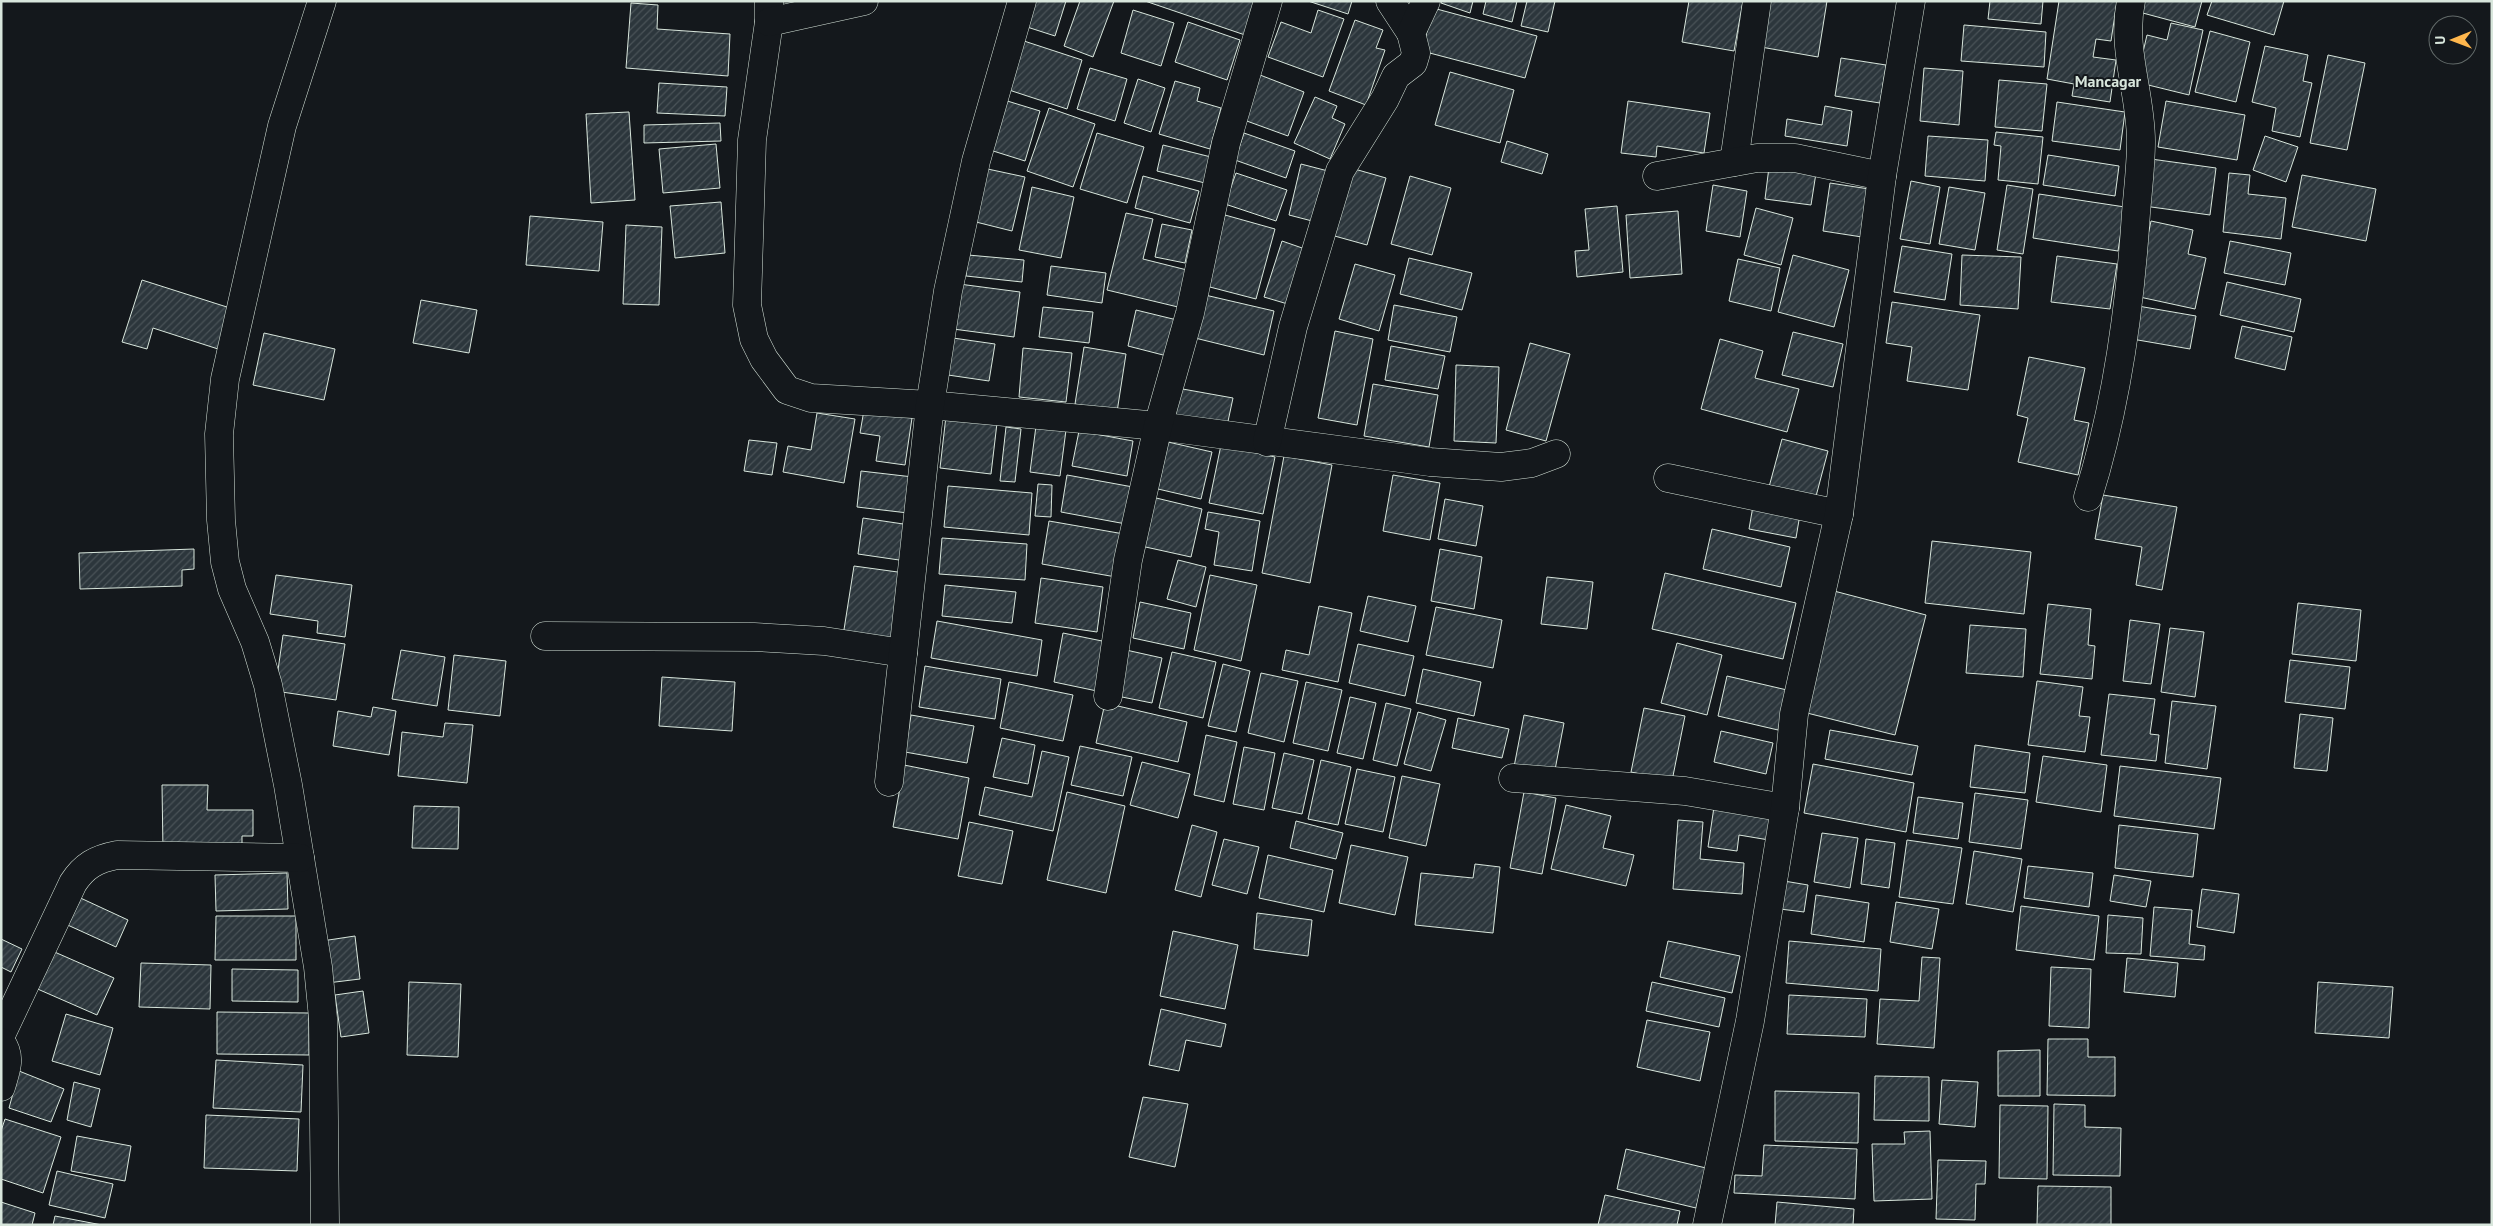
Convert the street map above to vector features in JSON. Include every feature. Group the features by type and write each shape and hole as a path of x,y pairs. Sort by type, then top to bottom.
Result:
{"street":[{"path":"322,1 282,126 225,379 219,434 221,520 225,562 232,589 255,642 268,685 318,967 323,1018 325,1225"},
{"path":"864,1 769,12 752,140 747,305 754,339 768,365 787,390 811,398 930,405 1158,426 1267,442 1430,462 1501,467 1532,463 1556,454"},
{"path":"889,782 930,405 948,291 976,161 1022,1"},
{"path":"1108,696 1128,560 1158,426 1190,313 1226,143 1268,1"},
{"path":"1267,442 1293,327 1340,171 1416,53 1411,33 1390,1"},
{"path":"1411,33 1426,1"},
{"path":"1735,156 1757,1"},
{"path":"2088,497 2103,449 2114,392 2133,261 2141,139 2128,42 2131,1"},
{"path":"1707,1225 1750,1021 1785,808 1794,714 1839,514 1882,176 1910,7"},
{"path":"1657,176 1735,156 1795,158 1882,176"},
{"path":"1668,478 1839,514"},
{"path":"545,636 754,637 824,641 903,653"},
{"path":"1513,778 1685,791 1785,808"},
{"path":"1,1035 73,883 82,869 94,861 117,855 300,858"},
{"path":"1,1042 6,1049 8,1060 1,1087"}],"building":[{"path":"1032,1 1066,1 1055,36 1024,26"},
{"path":"1080,1 1114,1 1093,57 1064,46"},
{"path":"1145,1 1259,1 1248,36"},
{"path":"1308,1 1352,1 1348,14"},
{"path":"1442,1 1473,1 1470,13 1441,3"},
{"path":"1486,1 1517,1 1512,22 1483,14"},
{"path":"1527,1 1555,1 1548,32 1521,26"},
{"path":"1689,1 1743,1 1734,51 1682,42"},
{"path":"1762,1 1827,1 1818,57 1755,46"},
{"path":"1990,1 2043,1 2041,24 1988,19"},
{"path":"2059,1 2117,1 2111,41 2096,39 2093,57 2116,60 2110,102 2072,96 2074,84 2047,79"},
{"path":"2142,1 2202,1 2195,27 2139,12"},
{"path":"2212,1 2284,1 2274,35 2207,15"},
{"path":"631,3 658,5 657,29 730,34 728,76 626,68"},
{"path":"1433,8 1537,36 1525,78 1422,51"},
{"path":"1133,10 1174,23 1161,66 1121,53"},
{"path":"1318,10 1344,19 1323,77 1268,57 1281,22 1311,33"},
{"path":"1355,20 1383,30 1376,48 1385,50 1366,105 1329,91"},
{"path":"1188,22 1240,40 1227,80 1175,62"},
{"path":"2171,23 2203,30 2189,95 2136,82 2147,35 2167,40"},
{"path":"1964,25 2046,32 2044,67 1961,61"},
{"path":"2210,31 2250,42 2236,102 2195,92"},
{"path":"1024,41 1082,60 1067,109 1009,90"},
{"path":"2265,46 2308,55 2303,81 2312,83 2300,137 2272,131 2276,108 2252,102"},
{"path":"2328,55 2365,63 2347,150 2310,143"},
{"path":"1841,58 1886,65 1880,103 1835,96"},
{"path":"1090,68 1127,79 1115,121 1077,109"},
{"path":"1924,68 1963,71 1959,125 1920,121"},
{"path":"1450,72 1514,90 1500,143 1435,125"},
{"path":"1260,75 1304,92 1288,136 1244,120"},
{"path":"1138,79 1165,88 1151,132 1124,123"},
{"path":"1999,80 2047,84 2042,131 1995,127"},
{"path":"1175,81 1200,88 1197,101 1221,108 1210,149 1159,134"},
{"path":"659,83 727,87 725,116 657,113"},
{"path":"1315,97 1337,106 1332,118 1345,124 1330,159 1294,143"},
{"path":"1004,100 1040,111 1025,161 990,150"},
{"path":"1628,101 1710,113 1704,153 1657,146 1656,157 1621,153"},
{"path":"2166,101 2245,115 2237,160 2158,147"},
{"path":"2057,102 2125,112 2120,150 2052,141"},
{"path":"1825,106 1852,111 1847,146 1785,136 1787,119 1822,125"},
{"path":"1049,108 1095,124 1073,187 1027,171"},
{"path":"629,112 635,200 591,203 586,114"},
{"path":"720,123 721,141 644,143 644,125"},
{"path":"1996,132 2043,137 2038,184 1998,180 2001,146 1994,145"},
{"path":"1097,133 1144,147 1127,203 1080,189"},
{"path":"1244,133 1295,151 1286,178 1235,160"},
{"path":"1928,136 1988,140 1985,181 1925,176"},
{"path":"2265,136 2298,147 2286,182 2253,170"},
{"path":"1507,141 1548,154 1542,174 1501,162"},
{"path":"716,144 720,188 663,193 659,149"},
{"path":"1163,145 1211,157 1205,183 1157,171"},
{"path":"2048,155 2119,166 2115,196 2043,185"},
{"path":"2151,159 2216,168 2210,215 2144,206"},
{"path":"1301,164 1328,171 1316,222 1289,215"},
{"path":"1769,167 1816,173 1811,205 1765,199"},
{"path":"983,168 1025,177 1012,231 972,221"},
{"path":"1351,168 1386,178 1367,245 1331,235"},
{"path":"1236,173 1287,190 1276,221 1225,204"},
{"path":"2229,173 2250,175 2248,194 2286,198 2281,239 2223,232"},
{"path":"2302,175 2376,189 2366,241 2292,227"},
{"path":"1143,176 1199,191 1190,223 1135,208"},
{"path":"1410,176 1451,188 1432,255 1391,244"},
{"path":"1911,181 1940,187 1930,244 1900,239"},
{"path":"1830,183 1869,189 1862,237 1823,231"},
{"path":"1713,185 1747,191 1740,237 1706,231"},
{"path":"2007,185 2033,189 2023,254 1997,250"},
{"path":"1032,187 1074,197 1061,258 1019,250"},
{"path":"1949,187 1985,193 1975,250 1939,244"},
{"path":"2039,194 2125,207 2118,251 2033,238"},
{"path":"721,202 725,253 675,258 670,206"},
{"path":"1617,206 1623,272 1577,277 1575,251 1589,250 1585,209"},
{"path":"1756,208 1793,218 1781,265 1744,255"},
{"path":"1678,211 1682,274 1630,278 1626,215"},
{"path":"1126,213 1153,219 1143,259 1187,270 1178,307 1107,290"},
{"path":"1225,215 1275,229 1256,299 1206,286"},
{"path":"530,216 603,222 599,271 526,265"},
{"path":"2151,221 2193,230 2188,254 2206,258 2195,309 2135,296"},
{"path":"1162,224 1192,230 1185,263 1155,257"},
{"path":"626,225 662,227 659,305 623,304"},
{"path":"1282,241 1308,250 1291,305 1264,297"},
{"path":"2230,241 2291,253 2285,285 2224,273"},
{"path":"1902,246 1952,254 1945,300 1894,292"},
{"path":"968,255 1024,260 1022,282 966,276"},
{"path":"1793,255 1849,270 1834,327 1778,312"},
{"path":"1962,255 2021,257 2018,309 1960,305"},
{"path":"2057,256 2117,264 2110,309 2051,302"},
{"path":"1409,258 1472,273 1462,310 1400,294"},
{"path":"1738,259 1780,268 1771,311 1729,301"},
{"path":"1355,264 1395,275 1379,331 1339,319"},
{"path":"1051,266 1106,273 1102,303 1047,295"},
{"path":"142,280 230,308 218,349 153,328 147,349 122,342"},
{"path":"2227,282 2301,299 2294,332 2220,315"},
{"path":"959,284 1020,292 1014,337 953,329"},
{"path":"1205,295 1274,311 1264,355 1195,338"},
{"path":"421,300 477,310 469,353 413,343"},
{"path":"1892,302 1980,315 1968,390 1907,381 1912,347 1886,343"},
{"path":"1394,305 1457,317 1450,352 1388,340"},
{"path":"2138,306 2196,316 2190,349 2132,339"},
{"path":"1043,307 1093,312 1089,343 1039,337"},
{"path":"1136,310 1177,320 1167,356 1128,346"},
{"path":"2242,326 2292,337 2285,370 2235,358"},
{"path":"1335,331 1373,339 1357,425 1318,418"},
{"path":"1793,332 1843,344 1833,387 1782,375"},
{"path":"264,333 335,349 324,400 253,385"},
{"path":"953,338 995,344 989,381 948,375"},
{"path":"1720,339 1763,351 1755,378 1799,389 1787,432 1701,409"},
{"path":"1530,343 1570,354 1546,441 1506,430"},
{"path":"1391,346 1445,356 1438,389 1385,380"},
{"path":"1084,347 1126,354 1117,412 1075,404"},
{"path":"1023,348 1072,353 1066,402 1019,397"},
{"path":"2029,357 2085,368 2074,420 2089,423 2078,475 2018,462 2028,418 2017,415"},
{"path":"1456,365 1499,367 1496,443 1454,441"},
{"path":"1373,384 1438,395 1429,447 1364,436"},
{"path":"1177,388 1233,398 1227,426 1173,416"},
{"path":"864,410 912,418 905,465 876,461 880,436 860,433"},
{"path":"817,413 855,419 844,483 783,472 788,446 811,450"},
{"path":"946,416 997,423 991,474 940,468"},
{"path":"1036,426 1066,430 1060,476 1030,472"},
{"path":"1006,427 1021,429 1015,482 1000,481"},
{"path":"1079,431 1133,441 1127,476 1072,466"},
{"path":"1782,439 1828,451 1815,500 1769,487"},
{"path":"749,440 777,443 772,475 744,471"},
{"path":"1168,442 1212,452 1201,499 1158,489"},
{"path":"1221,445 1275,457 1263,514 1209,503"},
{"path":"1284,456 1332,465 1310,583 1262,573"},
{"path":"861,471 913,477 908,513 857,507"},
{"path":"1067,475 1133,487 1126,524 1061,512"},
{"path":"1393,475 1440,483 1430,540 1383,531"},
{"path":"1038,484 1052,485 1051,517 1035,516"},
{"path":"948,486 1032,493 1029,535 944,527"},
{"path":"2103,495 2177,507 2162,590 2136,585 2142,547 2095,539"},
{"path":"1152,497 1202,509 1191,557 1141,546"},
{"path":"1445,499 1483,506 1476,546 1438,539"},
{"path":"1753,506 1800,514 1796,538 1749,529"},
{"path":"1208,512 1260,521 1252,571 1214,565 1219,532 1205,529"},
{"path":"863,518 910,525 906,561 858,554"},
{"path":"1049,521 1124,534 1116,577 1042,564"},
{"path":"1712,529 1790,547 1781,587 1703,569"},
{"path":"942,538 1027,544 1025,580 939,574"},
{"path":"1932,541 2031,552 2024,614 1925,603"},
{"path":"194,549 194,569 182,570 182,586 80,589 79,553"},
{"path":"1440,549 1482,557 1474,609 1431,601"},
{"path":"1178,560 1206,567 1196,607 1167,599"},
{"path":"854,566 905,573 895,644 843,636"},
{"path":"1665,573 1796,603 1783,659 1652,629"},
{"path":"276,575 352,585 345,637 317,633 318,621 270,614"},
{"path":"1210,575 1257,585 1241,661 1194,650"},
{"path":"1547,577 1593,582 1587,629 1541,624"},
{"path":"1041,578 1103,587 1097,632 1035,623"},
{"path":"945,585 1016,592 1012,623 942,616"},
{"path":"1834,591 1926,615 1895,735 1803,712"},
{"path":"1368,596 1416,606 1408,642 1360,631"},
{"path":"1140,602 1191,613 1184,649 1133,638"},
{"path":"2298,603 2361,610 2356,661 2292,654"},
{"path":"2048,604 2091,609 2088,645 2095,646 2092,679 2040,674"},
{"path":"1319,606 1352,613 1338,682 1282,670 1286,650 1309,655"},
{"path":"1436,607 1502,620 1493,668 1426,655"},
{"path":"2130,620 2160,624 2151,684 2123,681"},
{"path":"937,621 1042,640 1037,676 931,658"},
{"path":"1970,625 2026,629 2023,677 1966,673"},
{"path":"2170,628 2204,632 2195,697 2161,692"},
{"path":"1063,633 1107,642 1097,691 1054,682"},
{"path":"283,635 345,644 336,700 275,691"},
{"path":"1677,643 1722,655 1707,715 1661,703"},
{"path":"1358,644 1414,656 1405,696 1349,683"},
{"path":"401,650 445,657 437,706 392,699"},
{"path":"1126,650 1162,658 1152,703 1117,696"},
{"path":"1172,652 1216,662 1203,718 1159,708"},
{"path":"454,655 506,661 500,716 448,710"},
{"path":"2290,660 2350,667 2345,709 2285,702"},
{"path":"1223,664 1250,671 1236,732 1208,726"},
{"path":"925,666 1001,679 995,719 919,707"},
{"path":"1423,669 1481,682 1474,716 1416,703"},
{"path":"1261,673 1298,681 1284,742 1248,733"},
{"path":"1727,676 1787,690 1778,730 1718,716"},
{"path":"662,677 735,682 732,731 659,726"},
{"path":"2037,681 2083,687 2079,716 2090,717 2085,752 2028,745"},
{"path":"1009,682 1073,695 1063,741 1000,728"},
{"path":"1306,682 1342,690 1328,751 1293,743"},
{"path":"2109,694 2155,699 2150,734 2159,735 2156,761 2101,755"},
{"path":"1350,697 1376,703 1363,759 1337,753"},
{"path":"2172,701 2216,706 2207,769 2165,763"},
{"path":"1105,703 1187,722 1178,762 1096,743"},
{"path":"1386,703 1411,709 1397,766 1373,760"},
{"path":"373,707 396,711 389,755 333,746 338,711 371,717"},
{"path":"1644,708 1685,716 1672,781 1631,772"},
{"path":"1418,712 1446,720 1431,771 1404,764"},
{"path":"2300,714 2333,718 2327,771 2294,768"},
{"path":"911,715 974,726 967,763 905,752"},
{"path":"1524,715 1564,723 1554,775 1514,767"},
{"path":"1458,718 1509,729 1502,758 1452,748"},
{"path":"445,723 473,725 467,783 398,776 402,732 443,737"},
{"path":"1830,730 1918,746 1912,775 1825,759"},
{"path":"1721,731 1773,743 1766,774 1714,762"},
{"path":"1206,735 1237,742 1224,802 1194,795"},
{"path":"1002,738 1035,745 1028,784 993,777"},
{"path":"1975,745 2030,753 2025,793 1970,787"},
{"path":"1080,746 1132,757 1123,796 1071,785"},
{"path":"1244,747 1275,753 1264,810 1233,804"},
{"path":"1042,751 1069,757 1053,831 979,815 985,787 1032,797"},
{"path":"1284,753 1314,760 1302,814 1272,808"},
{"path":"2043,756 2107,765 2101,812 2036,802"},
{"path":"1321,760 1351,767 1338,825 1308,819"},
{"path":"1142,762 1190,774 1178,818 1130,805"},
{"path":"1813,764 1914,783 1906,832 1804,813"},
{"path":"904,765 969,778 958,839 893,827"},
{"path":"2120,766 2221,778 2214,829 2114,816"},
{"path":"1357,769 1395,777 1383,832 1345,824"},
{"path":"1402,776 1440,784 1426,846 1389,838"},
{"path":"162,785 208,785 207,810 253,810 253,836 242,836 242,851 163,851"},
{"path":"1067,792 1125,806 1106,893 1047,880"},
{"path":"1524,792 1556,798 1542,874 1510,868"},
{"path":"1975,793 2028,800 2021,849 1969,842"},
{"path":"1918,797 1963,803 1958,839 1913,833"},
{"path":"1566,805 1611,816 1603,848 1634,855 1626,886 1551,869"},
{"path":"414,806 459,807 458,849 412,848"},
{"path":"1714,807 1772,816 1769,840 1739,835 1737,851 1708,847"},
{"path":"1678,820 1703,822 1700,859 1744,863 1742,894 1673,889"},
{"path":"1296,821 1343,833 1336,859 1290,848"},
{"path":"969,822 1013,831 1002,884 958,876"},
{"path":"1192,825 1217,832 1201,897 1175,890"},
{"path":"2119,825 2198,834 2193,877 2115,868"},
{"path":"1822,833 1858,838 1850,888 1814,882"},
{"path":"1224,839 1259,847 1247,894 1212,885"},
{"path":"1866,839 1895,843 1889,888 1861,884"},
{"path":"1907,840 1962,848 1953,904 1899,897"},
{"path":"1351,845 1408,857 1395,915 1339,903"},
{"path":"1974,851 2022,859 2013,912 1966,904"},
{"path":"1268,855 1333,870 1324,912 1259,898"},
{"path":"1475,864 1500,867 1493,933 1415,925 1421,873 1473,878"},
{"path":"2028,866 2093,873 2089,907 2024,898"},
{"path":"287,873 288,909 216,911 215,875"},
{"path":"2114,875 2151,881 2146,907 2110,901"},
{"path":"1784,881 1808,885 1804,912 1780,909"},
{"path":"2202,889 2239,894 2234,933 2197,927"},
{"path":"74,895 128,920 116,947 61,922"},
{"path":"1816,895 1869,903 1864,942 1811,934"},
{"path":"1896,902 1939,909 1932,949 1890,942"},
{"path":"2021,906 2099,916 2094,960 2016,950"},
{"path":"2154,907 2192,910 2189,944 2205,946 2204,960 2150,956"},
{"path":"1257,913 1312,920 1308,956 1254,949"},
{"path":"2108,915 2143,918 2141,954 2106,953"},
{"path":"216,916 296,916 296,960 215,960"},
{"path":"1173,931 1238,945 1225,1009 1160,996"},
{"path":"355,936 360,979 327,983 322,941"},
{"path":"1,939 22,949 11,972 1,967"},
{"path":"1668,941 1740,956 1732,993 1660,977"},
{"path":"1789,941 1881,949 1878,991 1786,983"},
{"path":"50,950 114,978 97,1015 33,987"},
{"path":"1922,957 1940,958 1934,1048 1877,1044 1880,999 1919,1001"},
{"path":"2127,958 2178,963 2175,997 2124,992"},
{"path":"141,963 211,965 210,1009 139,1007"},
{"path":"2051,967 2091,969 2089,1028 2049,1026"},
{"path":"232,969 298,970 298,1002 232,1001"},
{"path":"409,982 461,984 458,1057 407,1055"},
{"path":"1652,982 1725,998 1719,1027 1646,1011"},
{"path":"2318,982 2393,987 2389,1038 2315,1033"},
{"path":"363,991 369,1033 341,1037 335,995"},
{"path":"1789,995 1867,999 1865,1037 1787,1034"},
{"path":"1161,1009 1226,1024 1221,1047 1186,1040 1179,1071 1149,1065"},
{"path":"217,1012 309,1013 309,1055 217,1054"},
{"path":"66,1014 113,1028 100,1075 52,1061"},
{"path":"1647,1020 1710,1032 1700,1081 1637,1067"},
{"path":"2048,1039 2088,1039 2088,1057 2115,1057 2115,1096 2047,1095"},
{"path":"2040,1050 2040,1096 1998,1096 1998,1051"},
{"path":"216,1060 303,1065 301,1112 213,1108"},
{"path":"19,1071 64,1089 51,1122 9,1108"},
{"path":"1875,1076 1929,1077 1929,1121 1874,1120"},
{"path":"1942,1080 1978,1082 1975,1127 1939,1124"},
{"path":"74,1082 100,1089 91,1127 67,1120"},
{"path":"1775,1091 1859,1093 1858,1143 1775,1141"},
{"path":"1143,1097 1188,1104 1175,1167 1129,1157"},
{"path":"2054,1104 2085,1105 2085,1127 2121,1128 2120,1176 2053,1175"},
{"path":"2000,1105 2048,1106 2047,1179 1999,1178"},
{"path":"206,1115 299,1119 297,1171 204,1168"},
{"path":"5,1119 61,1137 43,1193 1,1179 1,1131"},
{"path":"1930,1131 1932,1199 1874,1201 1872,1144 1905,1144 1904,1132"},
{"path":"77,1136 131,1146 125,1181 71,1171"},
{"path":"1764,1145 1857,1149 1855,1199 1734,1193 1735,1175 1762,1176"},
{"path":"1626,1149 1706,1168 1696,1208 1617,1189"},
{"path":"1938,1160 1986,1161 1985,1184 1976,1184 1975,1220 1936,1219"},
{"path":"57,1171 113,1184 105,1218 49,1205"},
{"path":"2038,1186 2111,1187 2111,1225 2037,1225"},
{"path":"1605,1195 1680,1211 1677,1225 1598,1225"},
{"path":"1,1202 35,1213 32,1225 1,1225"},
{"path":"1777,1202 1854,1209 1853,1225 1775,1225"},
{"path":"55,1216 102,1225 53,1225"}],"district":[{"name":"Mancagar","path":"2108,81"}]}
